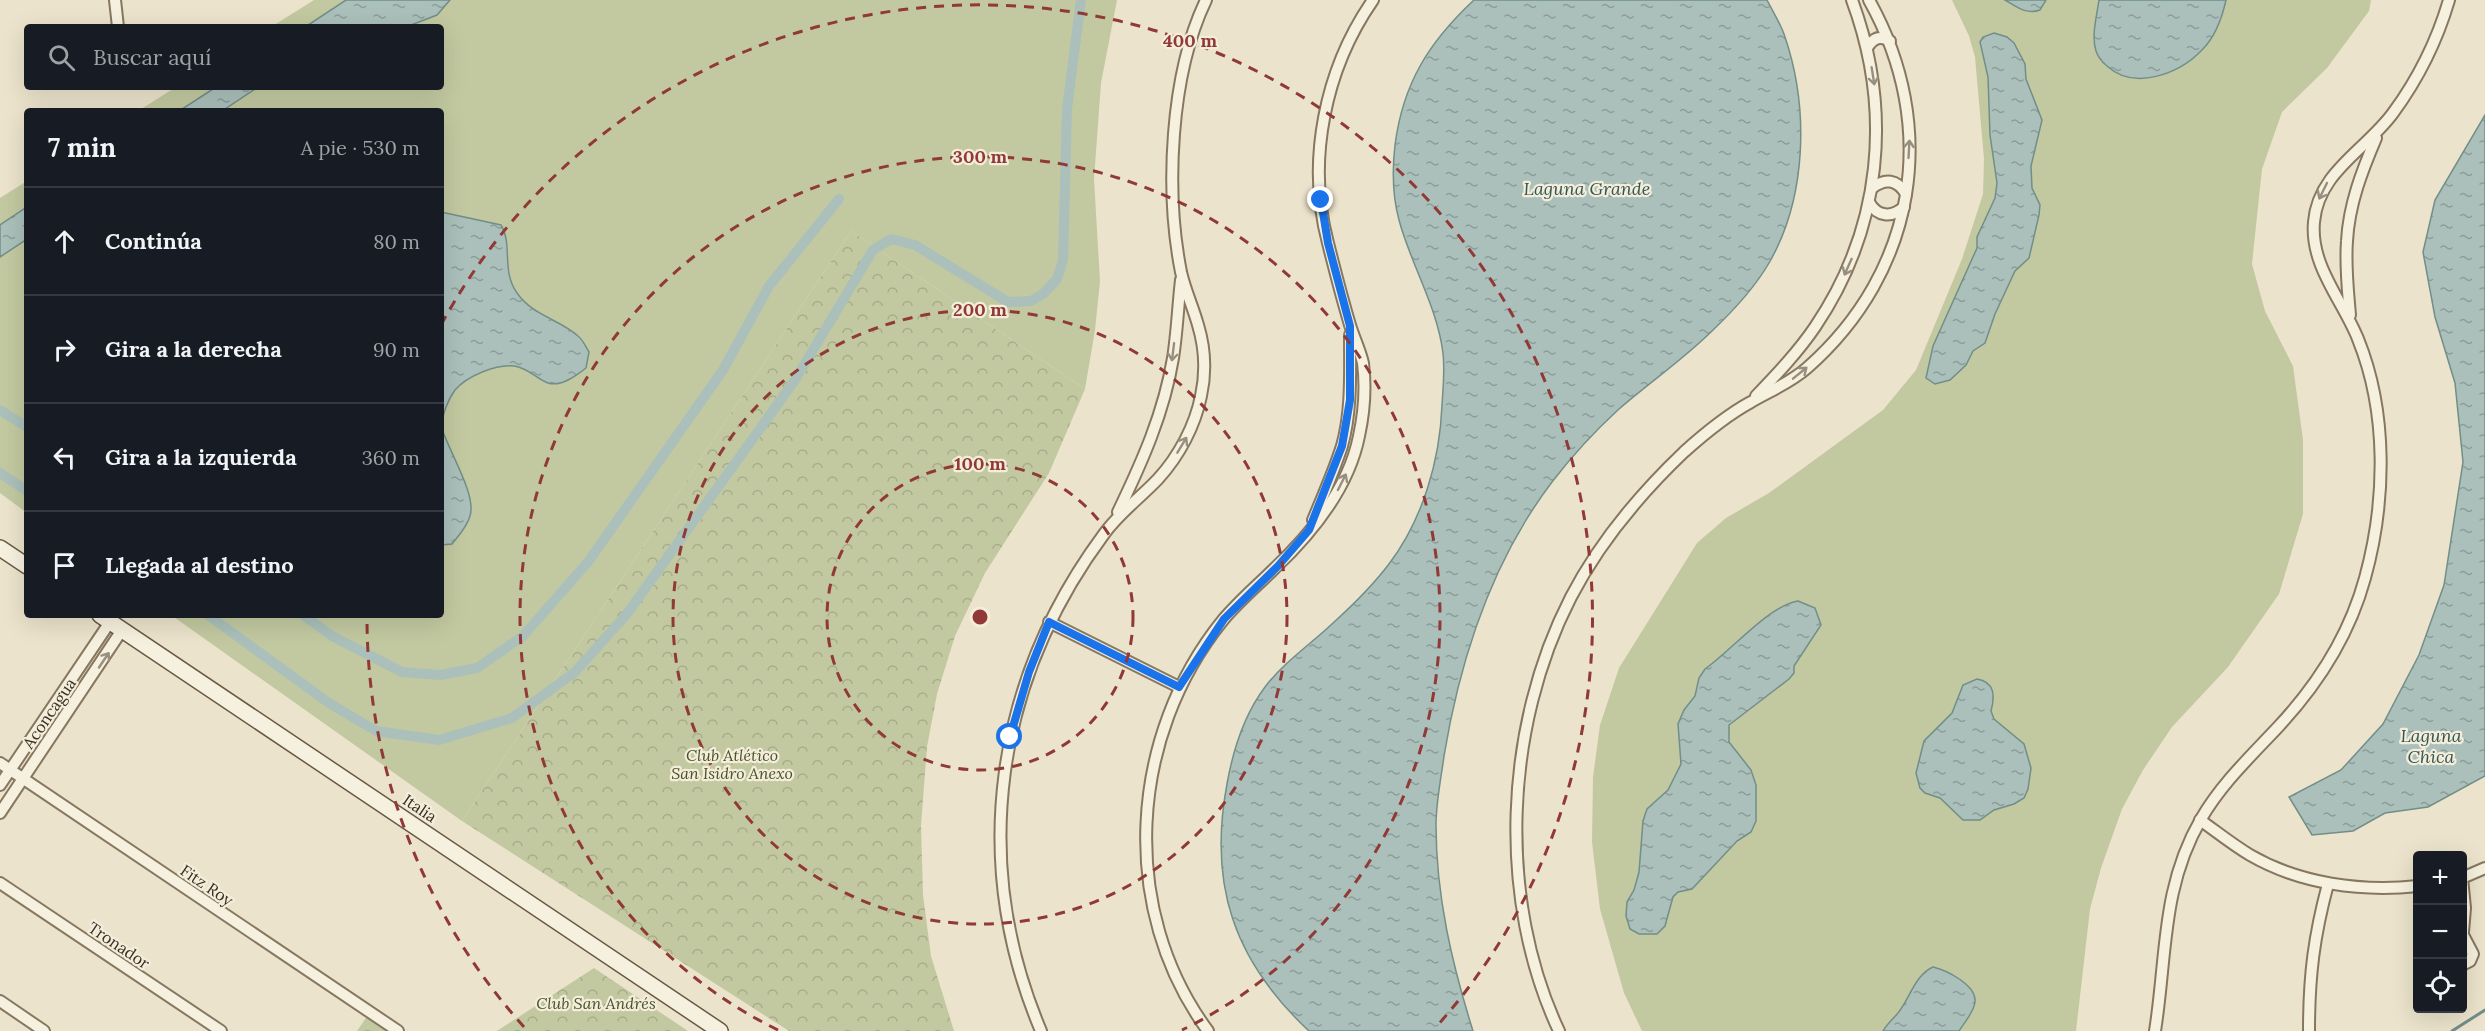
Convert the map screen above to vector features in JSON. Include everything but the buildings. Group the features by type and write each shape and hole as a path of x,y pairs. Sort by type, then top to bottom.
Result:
{"street":[{"path":"115,0 118,24"},
{"path":"1041,1031 1023,984 1009,931 1000,858 1003,781 1015,713 1049,622 1078,571 1115,519 1140,466 1167,387 1173,357 1181,273 1174,208 1173,143 1179,100 1195,24 1197,0"},
{"path":"1195,24 1206,0"},
{"path":"1208,1031 1186,996 1165,948 1153,909 1147,856 1146,817 1155,756 1164,722 1179,687 1224,619 1278,566 1309,530 1342,446 1350,400 1350,326 1323,222 1319,182 1321,146 1325,110 1334,79 1347,45 1373,0"},
{"path":"1749,402 1813,330 1845,274 1854,253 1869,202 1877,148 1876,93 1867,48 1852,0"},
{"path":"1559,1031 1545,999 1528,941 1521,908 1516,855 1519,780 1523,746 1538,685 1570,598 1605,541 1623,518 1685,451 1749,402 1795,378 1831,344 1862,306 1877,280 1890,252 1904,207 1910,138 1904,85 1890,41 1869,0"},
{"path":"2155,1031 2165,928 2172,894 2184,857 2200,820 2230,777 2278,727 2323,671 2339,642 2364,580 2377,517 2380,446 2371,380 2350,319 2318,260 2313,236 2315,209 2329,179 2377,134 2405,96 2430,53 2449,0"},
{"path":"1867,48 1873,39 1890,41"},
{"path":"2350,319 2347,239 2350,214 2377,134"},
{"path":"2342,166 2354,165 2361,176"},
{"path":"1872,188 1888,181 1896,183 1906,194"},
{"path":"1869,202 1879,213 1885,215 1893,214 1904,207"},
{"path":"2326,277 2337,279 2347,272"},
{"path":"1115,519 1159,477 1180,450 1196,415 1204,369 1203,348 1181,273"},
{"path":"1176,326 1182,320 1187,319 1198,325"},
{"path":"1813,330 1816,339 1821,343 1831,344"},
{"path":"1140,466 1146,476 1159,477"},
{"path":"0,548 24,564"},
{"name":"Aconcagua","path":"0,785 110,622"},
{"name":"Aconcagua","path":"0,813 56,729 110,622"},
{"name":"Italia","path":"110,622 720,1031"},
{"path":"1049,622 1179,687"},
{"path":"43,722 56,729"},
{"name":"Fitz Roy","path":"0,763 398,1031"},
{"path":"2200,820 2252,856 2300,876 2328,884 2365,888 2413,886"},
{"path":"2467,876 2485,868"},
{"name":"Tronador","path":"0,883 221,1031"},
{"path":"2310,1030 2312,950 2328,884"},
{"path":"2467,941 2473,954 2467,962"},
{"path":"0,1001 44,1031"}],"green space":[{"path":"314,0 1117,0 1101,83 1094,179 1100,281 1085,389 851,231 462,821 175,618 444,618 444,108 143,108 171,90 444,90 444,24 276,24"},
{"path":"1952,0 2371,0 2369,11 2327,68 2282,112 2262,169 2252,264 2265,311 2293,366 2303,440 2303,514 2279,594 2228,667 2172,727 2143,770 2122,809 2101,868 2090,909 2076,1031 1642,1031 1624,993 1600,909 1592,842 1593,777 1600,725 1619,668 1697,543 1726,518 1769,493 1883,410 1916,370 1962,259 1983,194 1984,159 1975,57 1969,36"},
{"path":"24,183 24,511 0,493 0,198"},
{"name":"Club Atlético San Isidro Anexo","path":"851,231 1085,389 1049,473 985,573 955,636 937,694 927,747 921,825 923,895 931,956 954,1031 789,1031 462,821"},
{"name":"Club San Andrés","path":"594,968 688,1031 497,1031"},
{"path":"370,1012 398,1031 357,1031"}],"water":[{"path":"346,0 450,0 437,15 414,24 310,24"},
{"name":"Laguna Grande","path":"1474,0 1767,0 1785,37 1798,93 1801,122 1797,181 1782,237 1757,281 1713,330 1619,409 1552,482 1512,544 1482,612 1469,648 1451,720 1439,790 1436,825 1442,904 1458,981 1473,1031 1309,1031 1283,1004 1262,977 1245,949 1233,919 1225,888 1221,855 1222,821 1227,784 1240,733 1265,687 1281,669 1348,609 1383,572 1401,547 1428,488 1441,426 1443,353 1430,302 1399,220 1394,192 1394,155 1404,102 1421,65 1444,32"},
{"path":"2005,0 2046,0 2040,10 2030,12"},
{"path":"2099,0 2226,0 2218,26 2202,50 2192,59 2169,72 2143,78 2118,73 2100,59 2094,39"},
{"path":"1994,33 2007,37 2014,43 2025,64 2026,79 2042,120 2031,166 2032,188 2040,205 2039,215 2029,258 2015,271 1995,314 1985,343 1973,351 1966,365 1950,380 1935,384 1926,378 1933,346 1977,248 1977,237 1995,198 1997,183 1990,135 1988,77 1980,42 1983,37"},
{"path":"211,90 254,90 226,108 184,108"},
{"name":"Laguna Chica","path":"2485,115 2485,776 2428,807 2385,813 2353,831 2312,835 2289,797 2341,770 2383,724 2419,655 2444,585 2463,462 2455,383 2435,317 2423,252 2435,200"},
{"path":"24,209 24,241 0,257 0,225"},
{"path":"444,213 501,225 506,241 509,276 517,293 523,301 538,312 571,330 589,352 586,368 563,382 553,384 514,366 491,369 460,385 444,414"},
{"path":"444,434 466,485 471,507 469,520 452,544 444,545"},
{"path":"1798,601 1815,608 1821,625 1794,666 1794,673 1789,679 1729,725 1729,742 1751,770 1756,785 1756,821 1751,832 1737,841 1692,889 1678,892 1673,897 1665,926 1657,934 1639,934 1630,929 1626,916 1627,902 1634,890 1639,872 1643,821 1647,809 1668,790 1681,764 1678,724 1684,710 1695,696 1699,678 1705,669 1762,620 1774,611"},
{"path":"1977,679 1990,686 1993,695 1991,711 1994,719 2024,744 2031,768 2028,789 2024,798 2014,804 1994,810 1980,820 1963,820 1940,798 1925,793 1920,788 1916,773 1924,741 1952,713 1963,685"},
{"path":"1933,967 1960,979 1974,996 1973,1010 1959,1031 1883,1031 1898,1013 1917,981"}],"waterway":[{"path":"212,618 329,703 376,731 439,740 512,718 575,672 626,615 795,380 873,250 891,239 915,245 1008,302 1031,301 1043,294 1057,279 1063,260 1067,109 1081,0"},
{"path":"307,618 332,636 402,672 440,675 477,668 523,636 588,562 723,370 769,286 839,199"},
{"path":"0,410 24,425"},
{"path":"0,473 24,489"},
{"path":"2452,1031 2485,1010"}],"route":[{"path":"1010,737 1015,713 1049,622 1179,687 1224,619 1278,566 1309,530 1342,446 1350,400 1350,326 1323,222 1321,200"}]}
